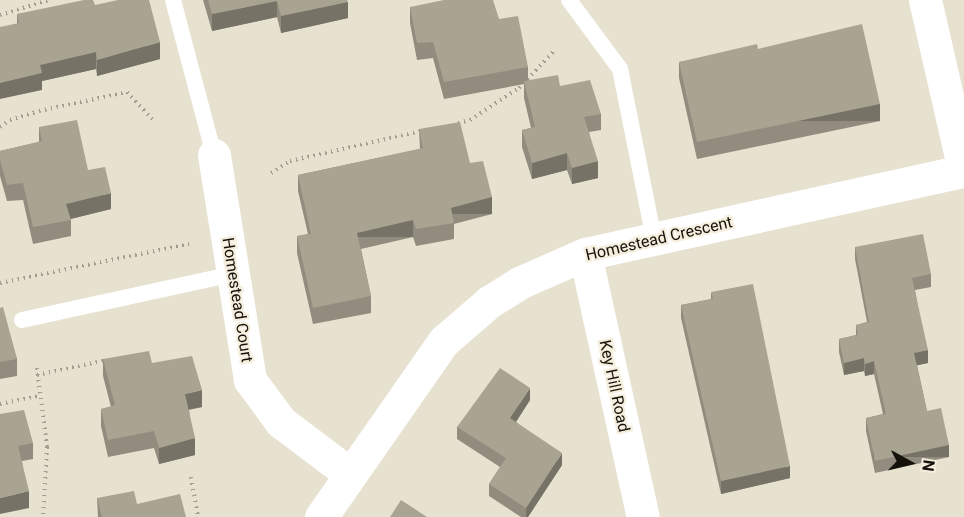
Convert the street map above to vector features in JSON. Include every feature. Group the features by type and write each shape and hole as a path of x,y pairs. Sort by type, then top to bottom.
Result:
{"street":[{"path":"925,0 963,171"},
{"name":"Homestead Court","path":"214,155 250,380 281,422 350,474"},
{"name":"Homestead Crescent","path":"321,517 444,341 489,302 519,283 585,254 963,171"},
{"name":"Key Hill Road","path":"585,254 643,517"}],"lane":[{"path":"173,0 214,155"},
{"path":"569,0 620,69 654,239"},
{"path":"22,320 233,274"}],"path":[{"path":"0,15 49,0"},
{"path":"448,125 470,120 490,109 519,88 554,51"},
{"path":"0,128 10,120 39,111 127,92 152,119"},
{"path":"271,172 290,161 425,130"},
{"path":"0,283 189,244"},
{"path":"37,375 114,359"},
{"path":"37,368 38,396 47,447 43,517"},
{"path":"0,404 38,396"},
{"path":"191,477 198,517"}],"building":[{"path":"93,0 95,5 118,0 149,0 160,42 97,60 96,52 40,65 42,73 0,83 0,27 19,23 17,14"},
{"path":"208,0 347,0 348,2 281,16 277,1 212,14"},
{"path":"444,0 493,0 499,19 518,16 528,67 444,82 433,42 417,43 410,7"},
{"path":"862,24 880,104 697,142 679,62 757,44 758,49"},
{"path":"558,75 560,86 590,80 601,114 584,117 598,161 572,168 567,153 532,163 522,130 535,127 524,81"},
{"path":"77,120 88,170 105,167 111,193 66,204 71,220 33,227 23,183 7,185 0,160 0,151 42,141 39,127"},
{"path":"460,122 470,163 483,161 492,197 451,208 454,223 416,229 413,220 357,233 371,296 313,308 297,236 311,234 298,175 423,148 419,129"},
{"path":"923,234 931,274 912,278 928,350 914,353 927,411 941,408 949,445 875,461 866,418 886,414 874,361 865,364 864,358 844,363 839,339 858,335 856,325 869,322 855,247"},
{"path":"753,284 790,466 721,481 681,305 713,299 711,292"},
{"path":"3,307 17,359 0,362 0,308"},
{"path":"149,351 152,363 192,356 202,390 185,394 195,438 159,448 154,431 108,440 101,409 115,405 103,359"},
{"path":"500,368 530,388 510,418 562,453 526,508 489,484 506,458 457,427"},
{"path":"24,410 33,443 18,446 29,491 0,498 0,414"},
{"path":"134,491 137,504 180,494 186,517 102,517 97,498"},
{"path":"401,500 427,517 390,517"}]}
